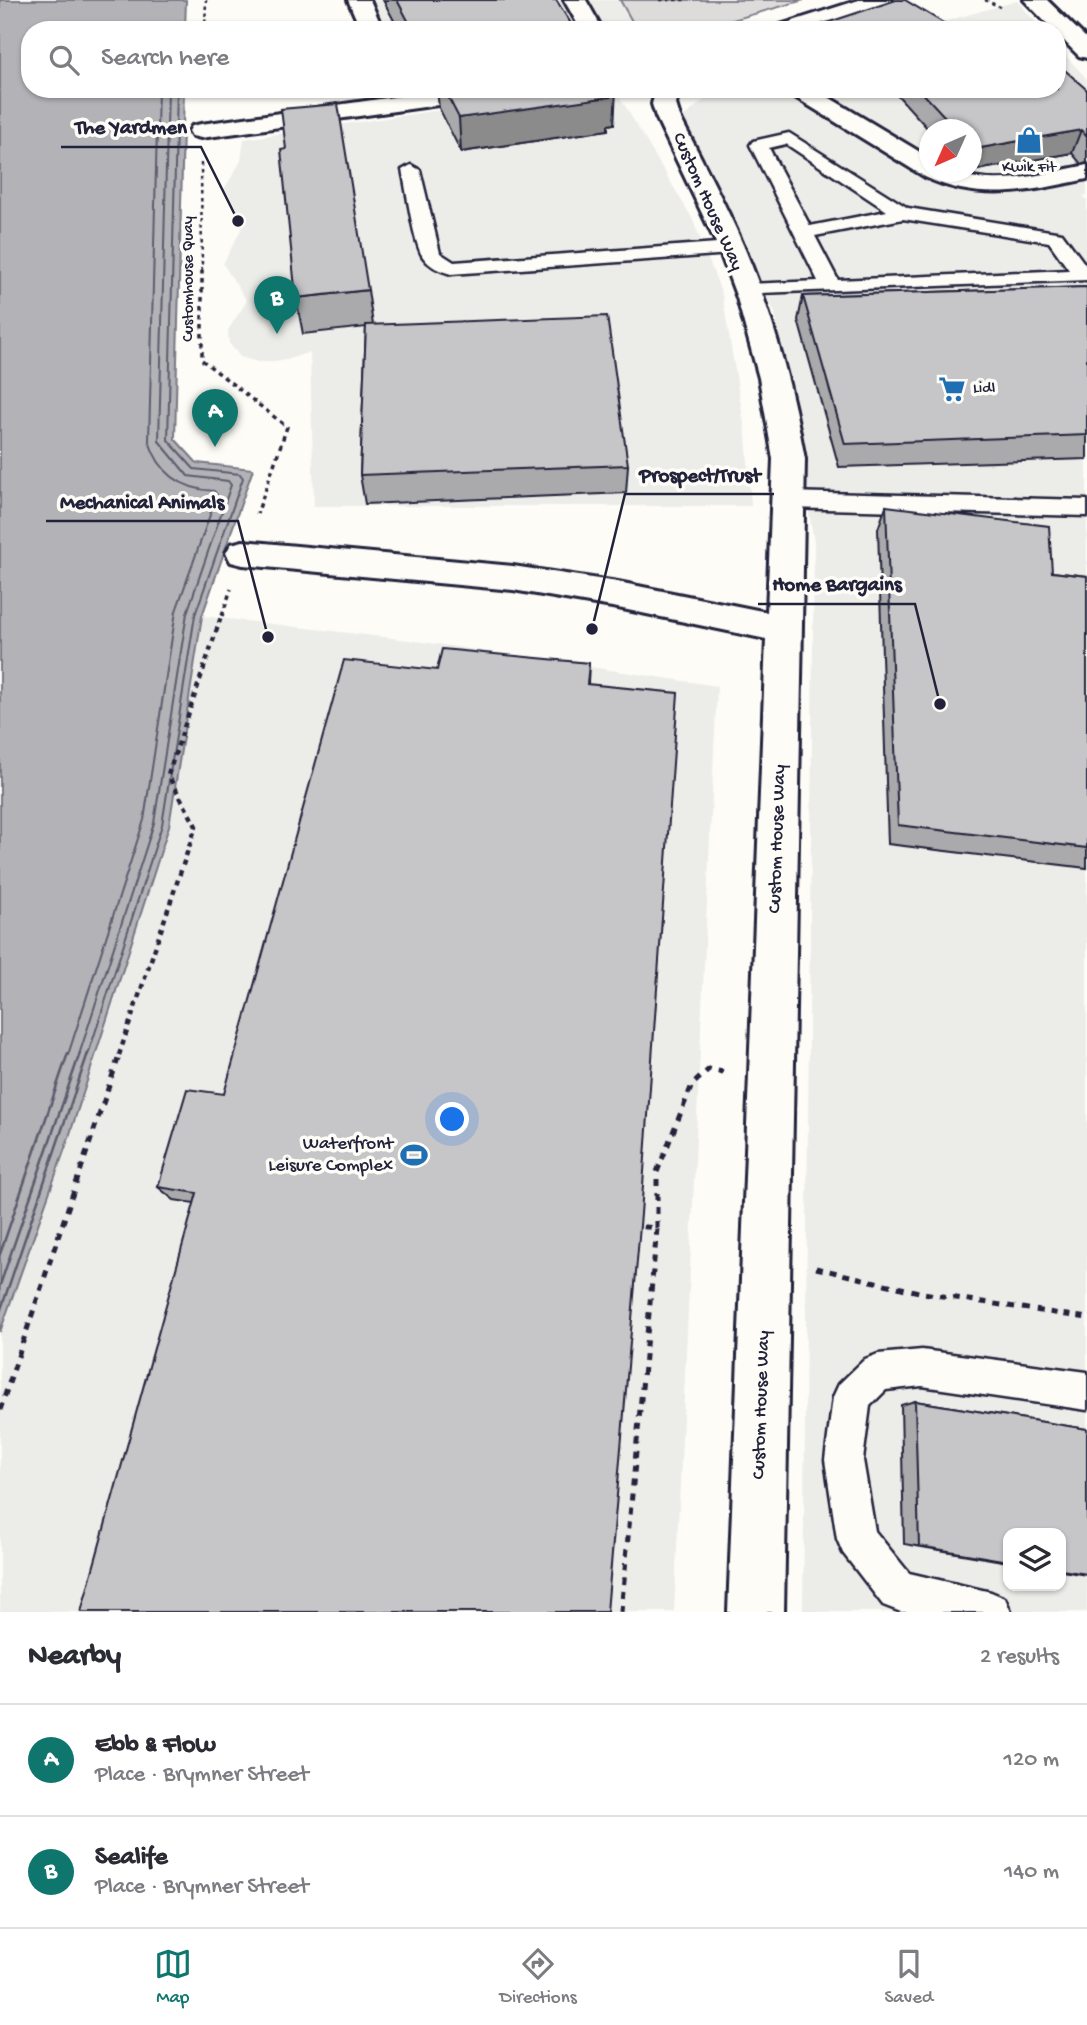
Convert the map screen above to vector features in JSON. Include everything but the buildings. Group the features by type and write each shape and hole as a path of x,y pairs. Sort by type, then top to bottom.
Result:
{"main road":[{"path":"359,0 368,21"},
{"path":"575,0 587,21"},
{"path":"1035,0 1056,21"},
{"path":"820,21 888,2"},
{"path":"1066,30 1087,51"},
{"path":"201,131 390,98"},
{"name":"Custom House Way","path":"666,98 664,104 668,117 731,248 778,393 789,459 756,1612"},
{"path":"813,98 919,163"},
{"path":"957,182 999,190 1087,172"},
{"path":"243,552 513,578 618,595 784,629"}],"lane":[{"path":"831,286 759,145 789,138 903,213"},
{"path":"411,170 431,254 438,262 451,268 731,248"},
{"path":"745,290 1083,275 1055,237 903,213 804,233"},
{"path":"787,500 1087,508"},
{"path":"991,1612 897,1591 857,1539 844,1460 852,1397 878,1372 922,1368 1087,1391"}],"path":[{"path":"205,21 206,0"},
{"path":"660,0 686,0"},
{"name":"Customhouse Quay","path":"201,131 202,360 287,427 243,552"},
{"path":"0,1410 196,826 168,775 243,552"},
{"path":"621,1612 657,1228 657,1172 692,1085 709,1069"},
{"path":"637,1226 657,1228"},
{"path":"766,1257 923,1293 1087,1318"}],"shaded area":[{"path":"351,0 620,0 632,21 355,21"},
{"path":"620,0 804,0 729,21 632,21"},
{"path":"1017,1 1035,21 946,21"},
{"path":"1066,56 1087,79 1087,195 1083,196 1087,200 1087,1612 803,1612 814,542 775,313 677,123 706,98 1066,98"},
{"path":"522,98 620,98 692,218 722,294 746,435 751,506 314,506 310,352 286,360 258,362 240,357 229,343 228,330 247,301 223,264 245,222 223,191 241,161 244,139"},
{"name":"Waterfront Leisure Complex","path":"202,616 409,640 717,686 674,1612 0,1612 0,1332 69,1137 169,826"}],"water":[{"path":"0,0 186,0 185,21 21,21 21,98 184,98 175,439 197,463 253,469 202,616 169,826 69,1137 0,1332"}],"place":[{"name":"Kwik Fit","path":"1029,140"},
{"name":"The Yardmen","path":"238,221"},
{"name":"Sealife","path":"277,334"},
{"name":"Lidl","path":"952,389"},
{"name":"Ebb & Flow","path":"215,447"},
{"name":"Prospect/Trust","path":"592,629"},
{"name":"Mechanical Animals","path":"268,637"},
{"name":"Home Bargains","path":"940,704"},
{"name":"Waterfront Leisure Complex","path":"414,1155"}]}
